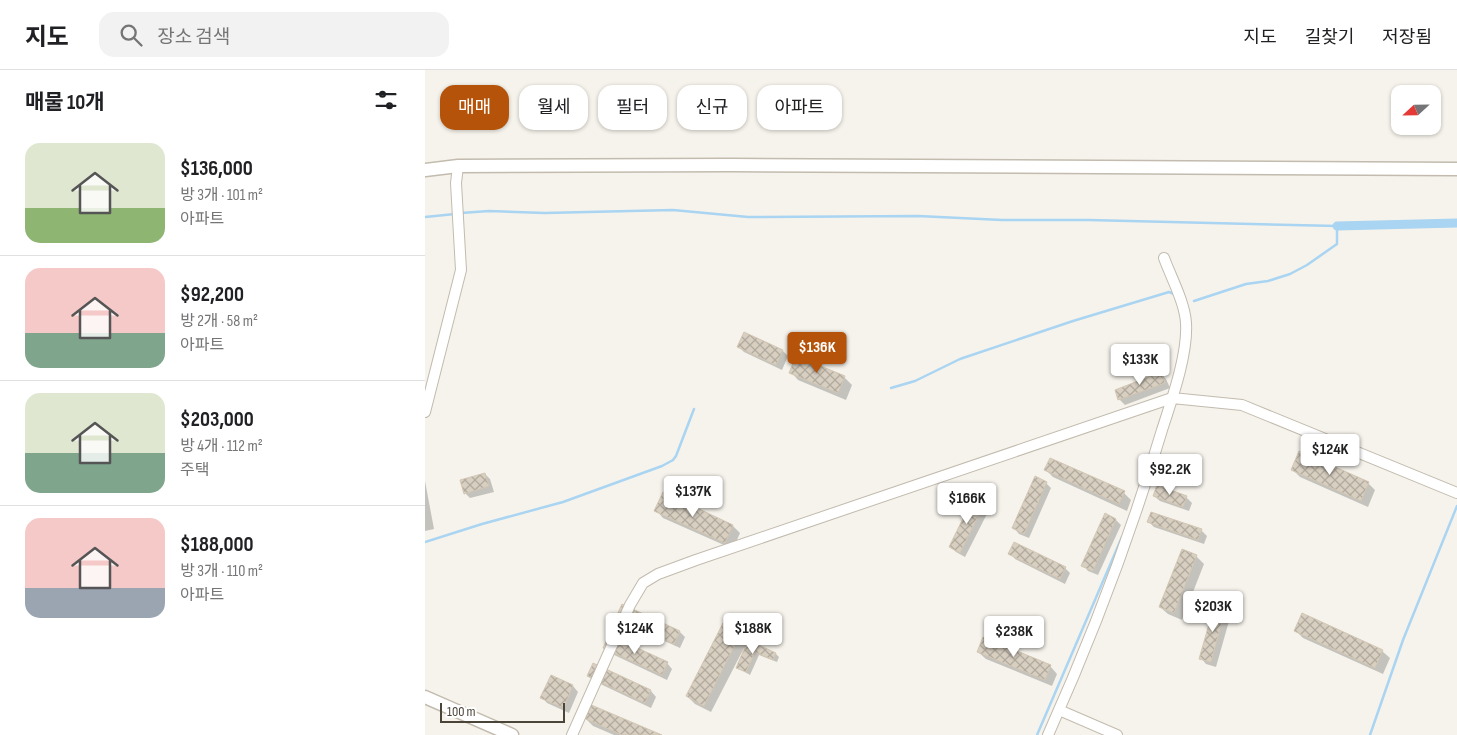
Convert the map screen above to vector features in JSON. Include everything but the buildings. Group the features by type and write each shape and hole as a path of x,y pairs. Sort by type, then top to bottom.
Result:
{"street":[{"path":"425,170 458,166 741,165 1457,169"},
{"path":"425,412 461,270 456,184 458,166"},
{"path":"1048,735 1106,597 1142,498 1172,398 1185,346 1185,314 1164,258"},
{"path":"572,735 630,605 643,582 658,574 696,560 1172,398 1242,405 1457,493"},
{"path":"425,697 512,735"},
{"path":"1059,710 1117,735"}],"waterway":[{"path":"461,213 489,211 545,213 673,210 748,217 918,216 1002,220 1089,220 1337,226 1337,244 1307,265 1290,274 1268,281 1246,284 1194,301"},
{"path":"425,217 455,214"},
{"path":"1337,226 1457,223"},
{"path":"891,388 915,381 960,359 1073,321 1169,292 1174,294"},
{"path":"425,542 563,502 662,466 673,460 676,456 694,409"},
{"path":"1370,735 1403,640 1457,506"},
{"path":"1037,735 1122,537"}]}
